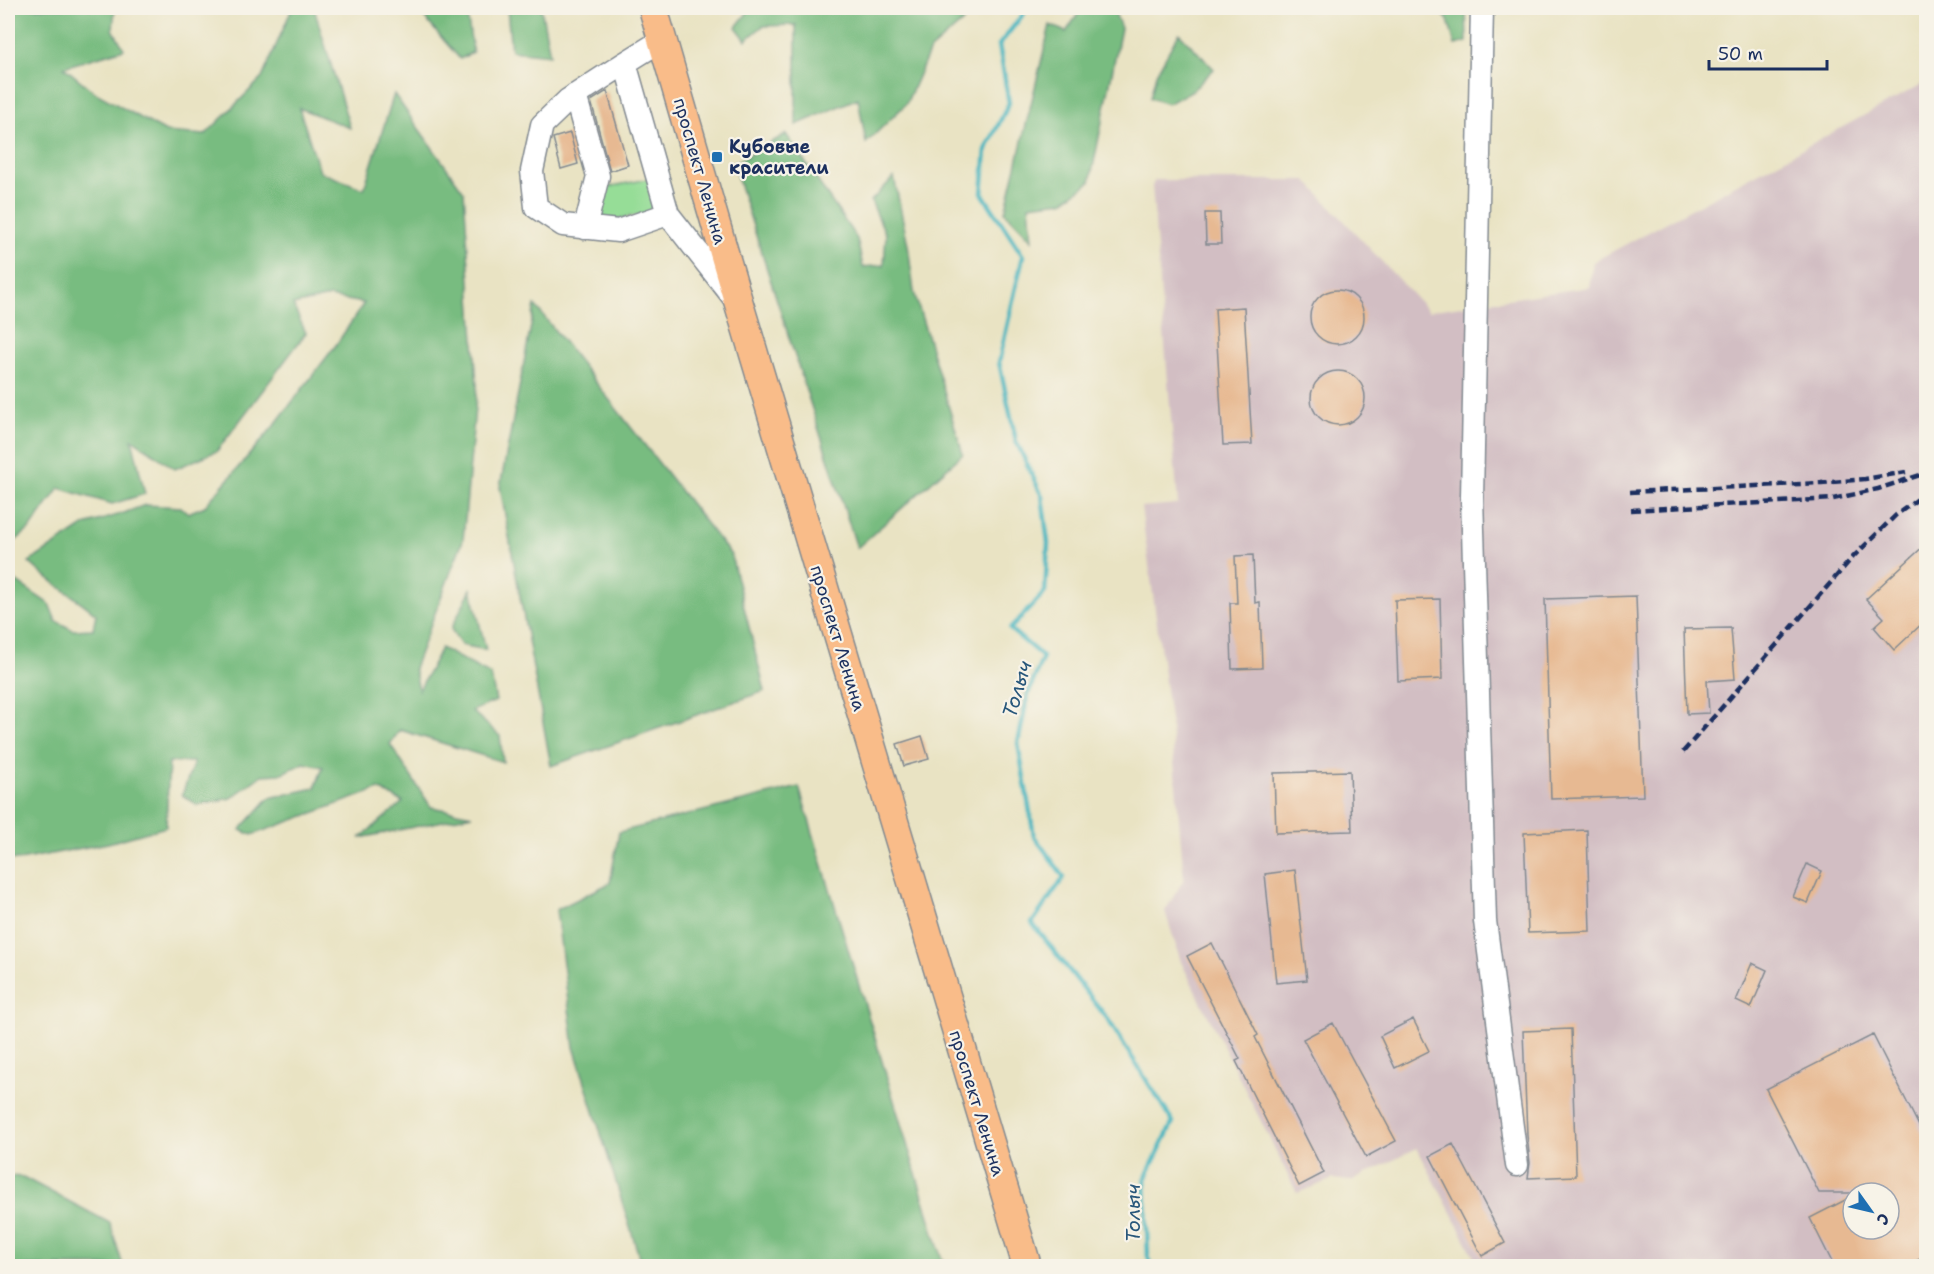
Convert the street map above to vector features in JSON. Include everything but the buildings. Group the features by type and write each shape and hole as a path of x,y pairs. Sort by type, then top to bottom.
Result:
{"main road":[{"name":"проспект Ленина","path":"653,8 739,304 1027,1266"}],"lane":[{"path":"1482,8 1472,497 1485,921 1517,1165"},
{"path":"662,40 568,100 542,126 532,171 536,207 563,225 618,231 668,214"},
{"path":"625,63 668,214 739,304"},
{"path":"575,95 598,176 585,228"}],"shaded area":[{"path":"1926,82 1926,1266 1454,1266 1474,1256 1417,1148 1352,1181 1333,1179 1297,1193 1181,962 1165,911 1184,879 1171,726 1141,507 1178,504 1152,186 1155,180 1306,180 1428,311 1589,287 1593,262"}],"green space":[{"path":"8,8 115,8 113,29 124,49 64,67 94,92 166,132 205,135 262,78 291,8 314,8 350,128 299,108 320,172 364,189 394,94 464,192 477,386 463,540 414,668 419,690 441,648 491,675 496,701 472,711 500,736 503,762 400,730 390,744 431,807 472,815 360,838 403,802 379,789 252,835 240,830 269,798 315,788 323,767 304,763 280,774 262,775 231,798 197,805 182,795 194,762 169,762 166,827 108,843 20,860 8,859 8,576 49,604 56,621 73,630 93,629 96,614 29,562 85,525 145,505 181,507 188,513 205,506 273,427 336,345 364,303 329,297 293,305 306,333 217,451 175,469 132,439 145,494 112,504 59,488 31,528 8,547"},
{"path":"416,8 466,8 473,52 460,59"},
{"path":"507,8 541,8 550,55 511,51"},
{"path":"751,8 979,8 930,50 906,104 866,143 858,98 796,125 796,25 763,26 746,40 736,27"},
{"path":"1082,8 1113,8 1121,28 1090,182 1063,201 1029,205 1032,240 1005,212 1050,25 1066,32"},
{"path":"1437,8 1466,8 1467,42 1455,45 1448,20"},
{"path":"1179,33 1214,69 1193,90 1168,104 1150,98 1156,74"},
{"path":"786,134 857,239 863,267 884,265 886,235 871,201 894,177 908,245 914,292 963,454 857,548 733,164"},
{"path":"648,179 659,203 648,213 607,221 602,216 598,194 603,188"},
{"path":"535,305 731,555 765,691 551,766 500,487"},
{"path":"471,589 486,650 461,645 451,629"},
{"path":"799,787 944,1266 642,1266 574,1047 556,910 610,883 619,832"},
{"path":"8,1176 23,1177 110,1223 123,1266 8,1266"}],"waterway":[{"name":"Толыч","path":"1028,8 999,45 1009,103 986,150 982,193 1023,256 999,362 1016,441 1042,496 1048,543 1045,592 1010,629 1043,657 1028,694 1018,743 1034,836 1064,877 1032,923 1107,1018 1173,1122 1145,1179 1148,1256 1152,1266"}],"railway":[{"path":"1630,492 1821,483 1906,472"},
{"path":"1631,510 1833,499 1878,489 1926,473"},
{"path":"1683,752 1853,557 1896,515 1926,493"}],"place":[{"name":"Кубовые красители","path":"717,157"}]}
